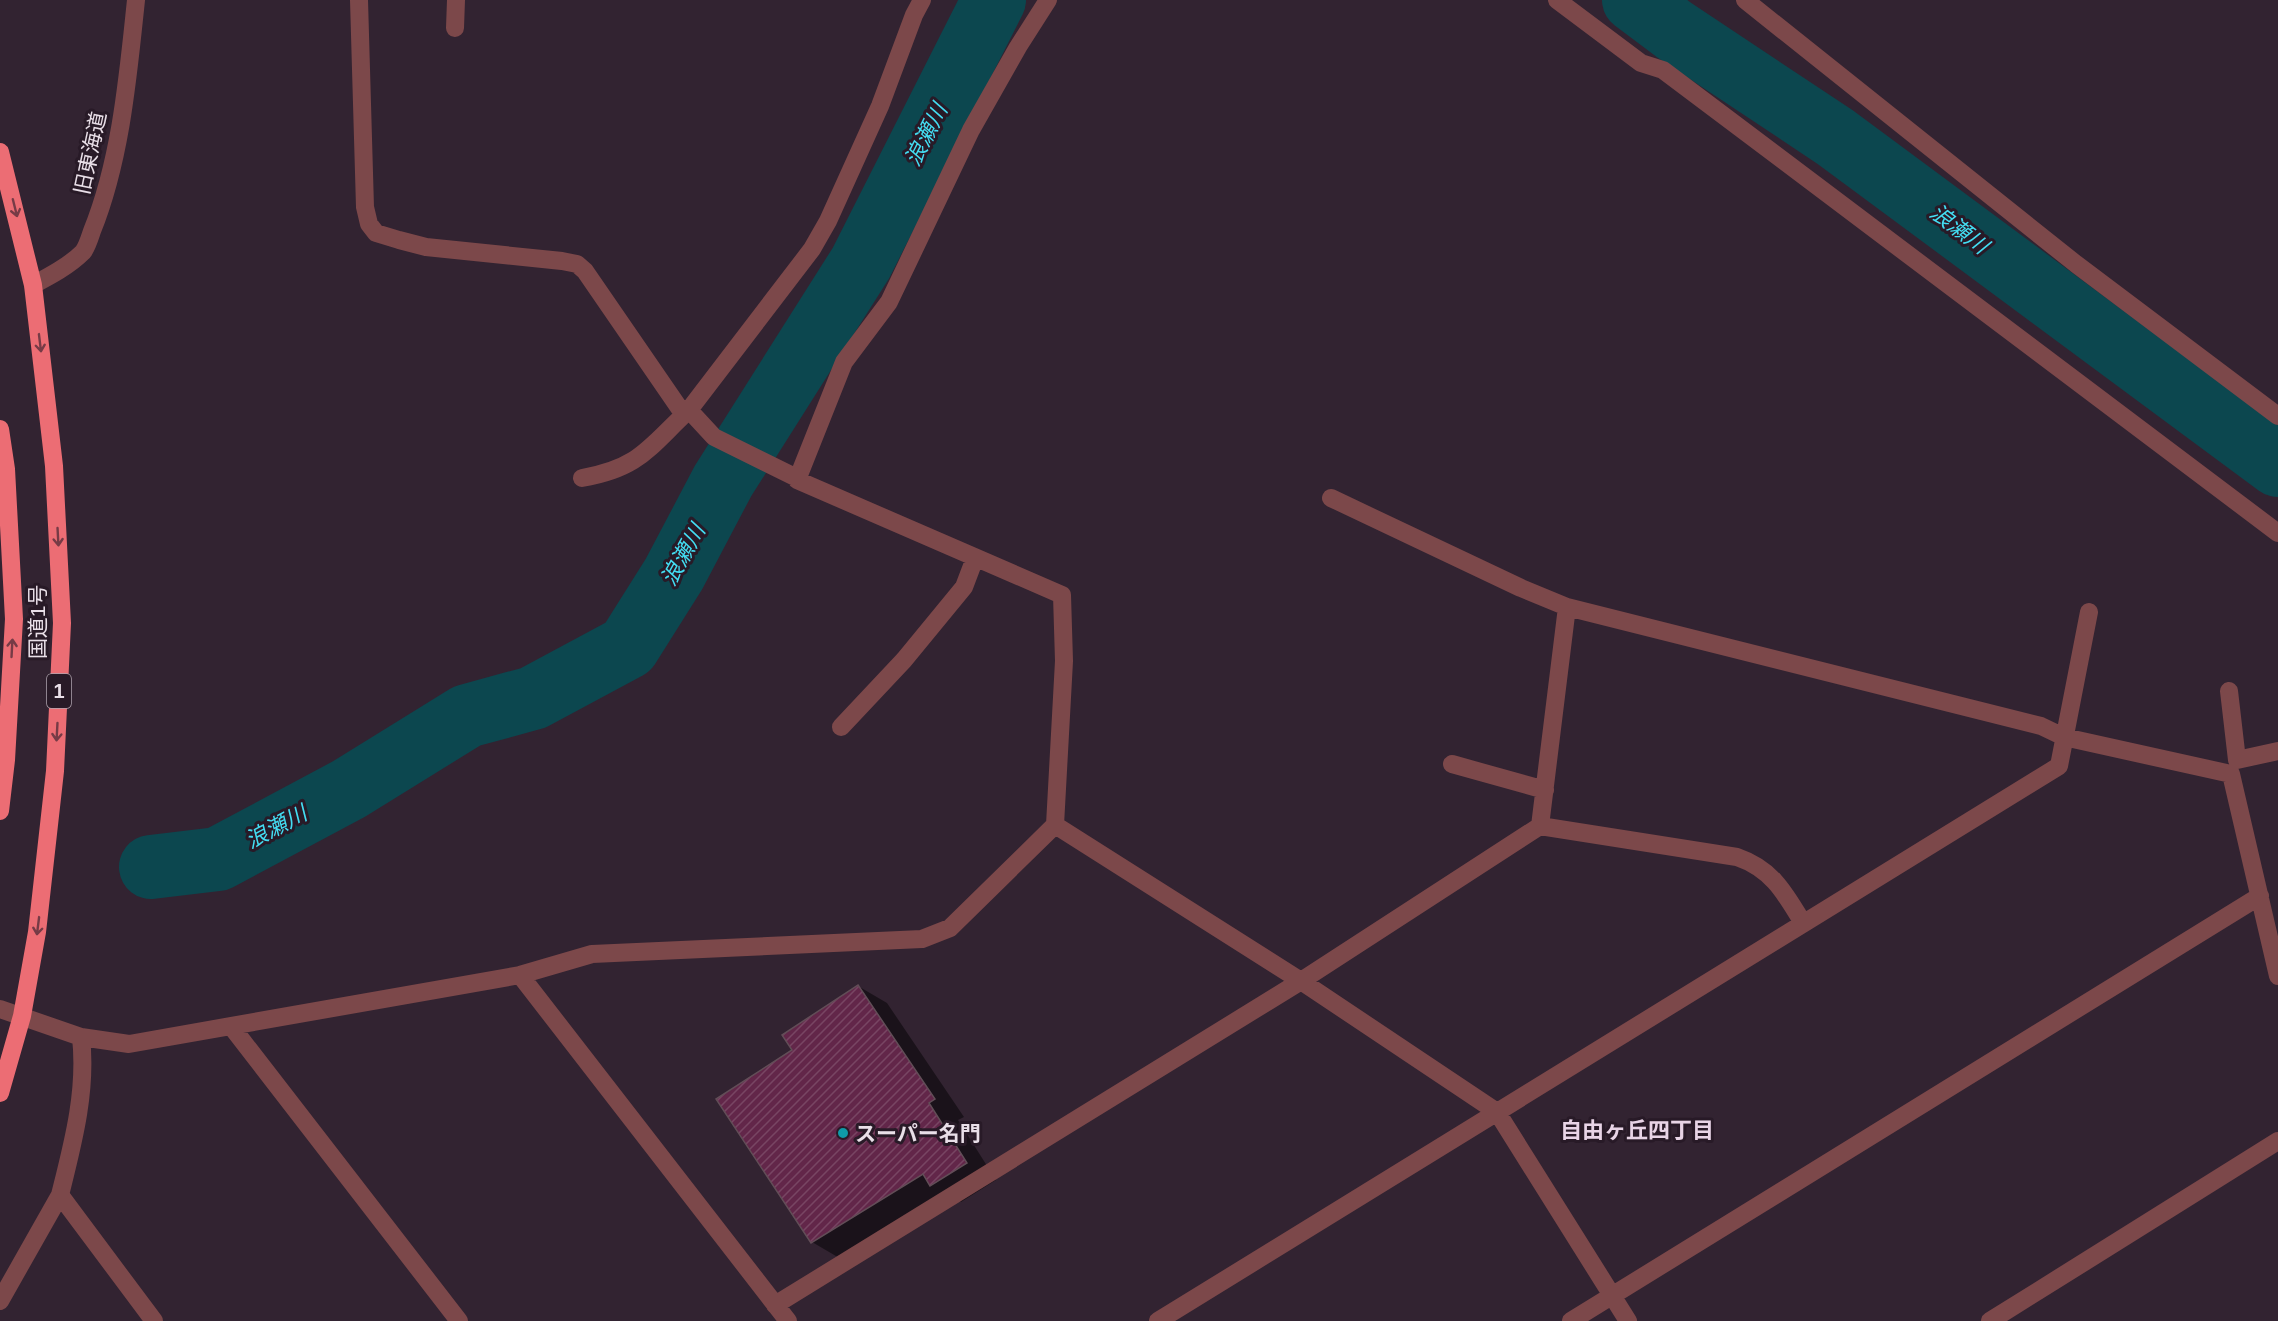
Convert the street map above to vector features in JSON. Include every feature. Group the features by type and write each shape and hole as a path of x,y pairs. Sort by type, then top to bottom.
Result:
{"highway":[{"name":"国道1号","path":"0,152 33,285 54,466 62,623 55,771 37,932 22,1016 0,1093"},
{"name":"国道1号","path":"0,429 6,469 14,619 6,760 0,811"}],"street":[{"name":"旧東海道","path":"33,285 57,272 84,250 103,204 119,127 136,0"},
{"path":"0,1009 81,1037 129,1044 520,975 592,954 922,939 950,928 1055,825 1064,661 1062,595 791,475 714,437 687,412 578,264 426,247 376,232 369,224 365,207 359,0"},
{"path":"454,28 456,0"},
{"path":"582,477 617,470 632,463 648,451 687,412 812,249 828,221 880,106 914,15 922,0"},
{"path":"791,475 844,362 889,302 971,130 1018,47 1048,0"},
{"path":"1557,0 1641,63 1663,70 2278,533"},
{"path":"1746,0 2076,264 2278,416"},
{"path":"1331,498 1521,588 1567,607 2041,726 2064,737 2234,767 2278,751"},
{"path":"842,727 904,660 964,587 975,558"},
{"path":"1540,826 1567,607"},
{"path":"1158,1321 2059,766 2088,612"},
{"path":"2229,691 2234,767 2260,896 2273,931 2278,976"},
{"path":"1452,765 1545,790"},
{"path":"1055,825 1301,981 1497,1112 1628,1321"},
{"path":"776,1305 1301,981 1540,826 1737,857 1755,863 1788,896 1803,923"},
{"path":"1571,1321 2260,896"},
{"path":"520,975 788,1321"},
{"path":"231,1026 459,1321"},
{"path":"0,1300 60,1195 74,1138 80,1095 84,1064 81,1037"},
{"path":"1990,1321 2278,1141"},
{"path":"60,1195 154,1321"}],"building":[{"name":"スーパー名門","path":"858,985 935,1099 929,1103 967,1163 930,1186 923,1174 811,1243 716,1099 792,1050 782,1035"}],"waterway":[{"name":"浪瀬川","path":"151,867 218,859 349,789 467,716 533,698 628,647 674,574 723,481 861,263 994,0"},
{"name":"浪瀬川","path":"1634,0 1674,30 1835,137 2278,465"}],"place":[{"name":"スーパー名門","path":"843,1133"}],"district":[{"name":"自由ヶ丘四丁目","path":"1637,1130"}]}
